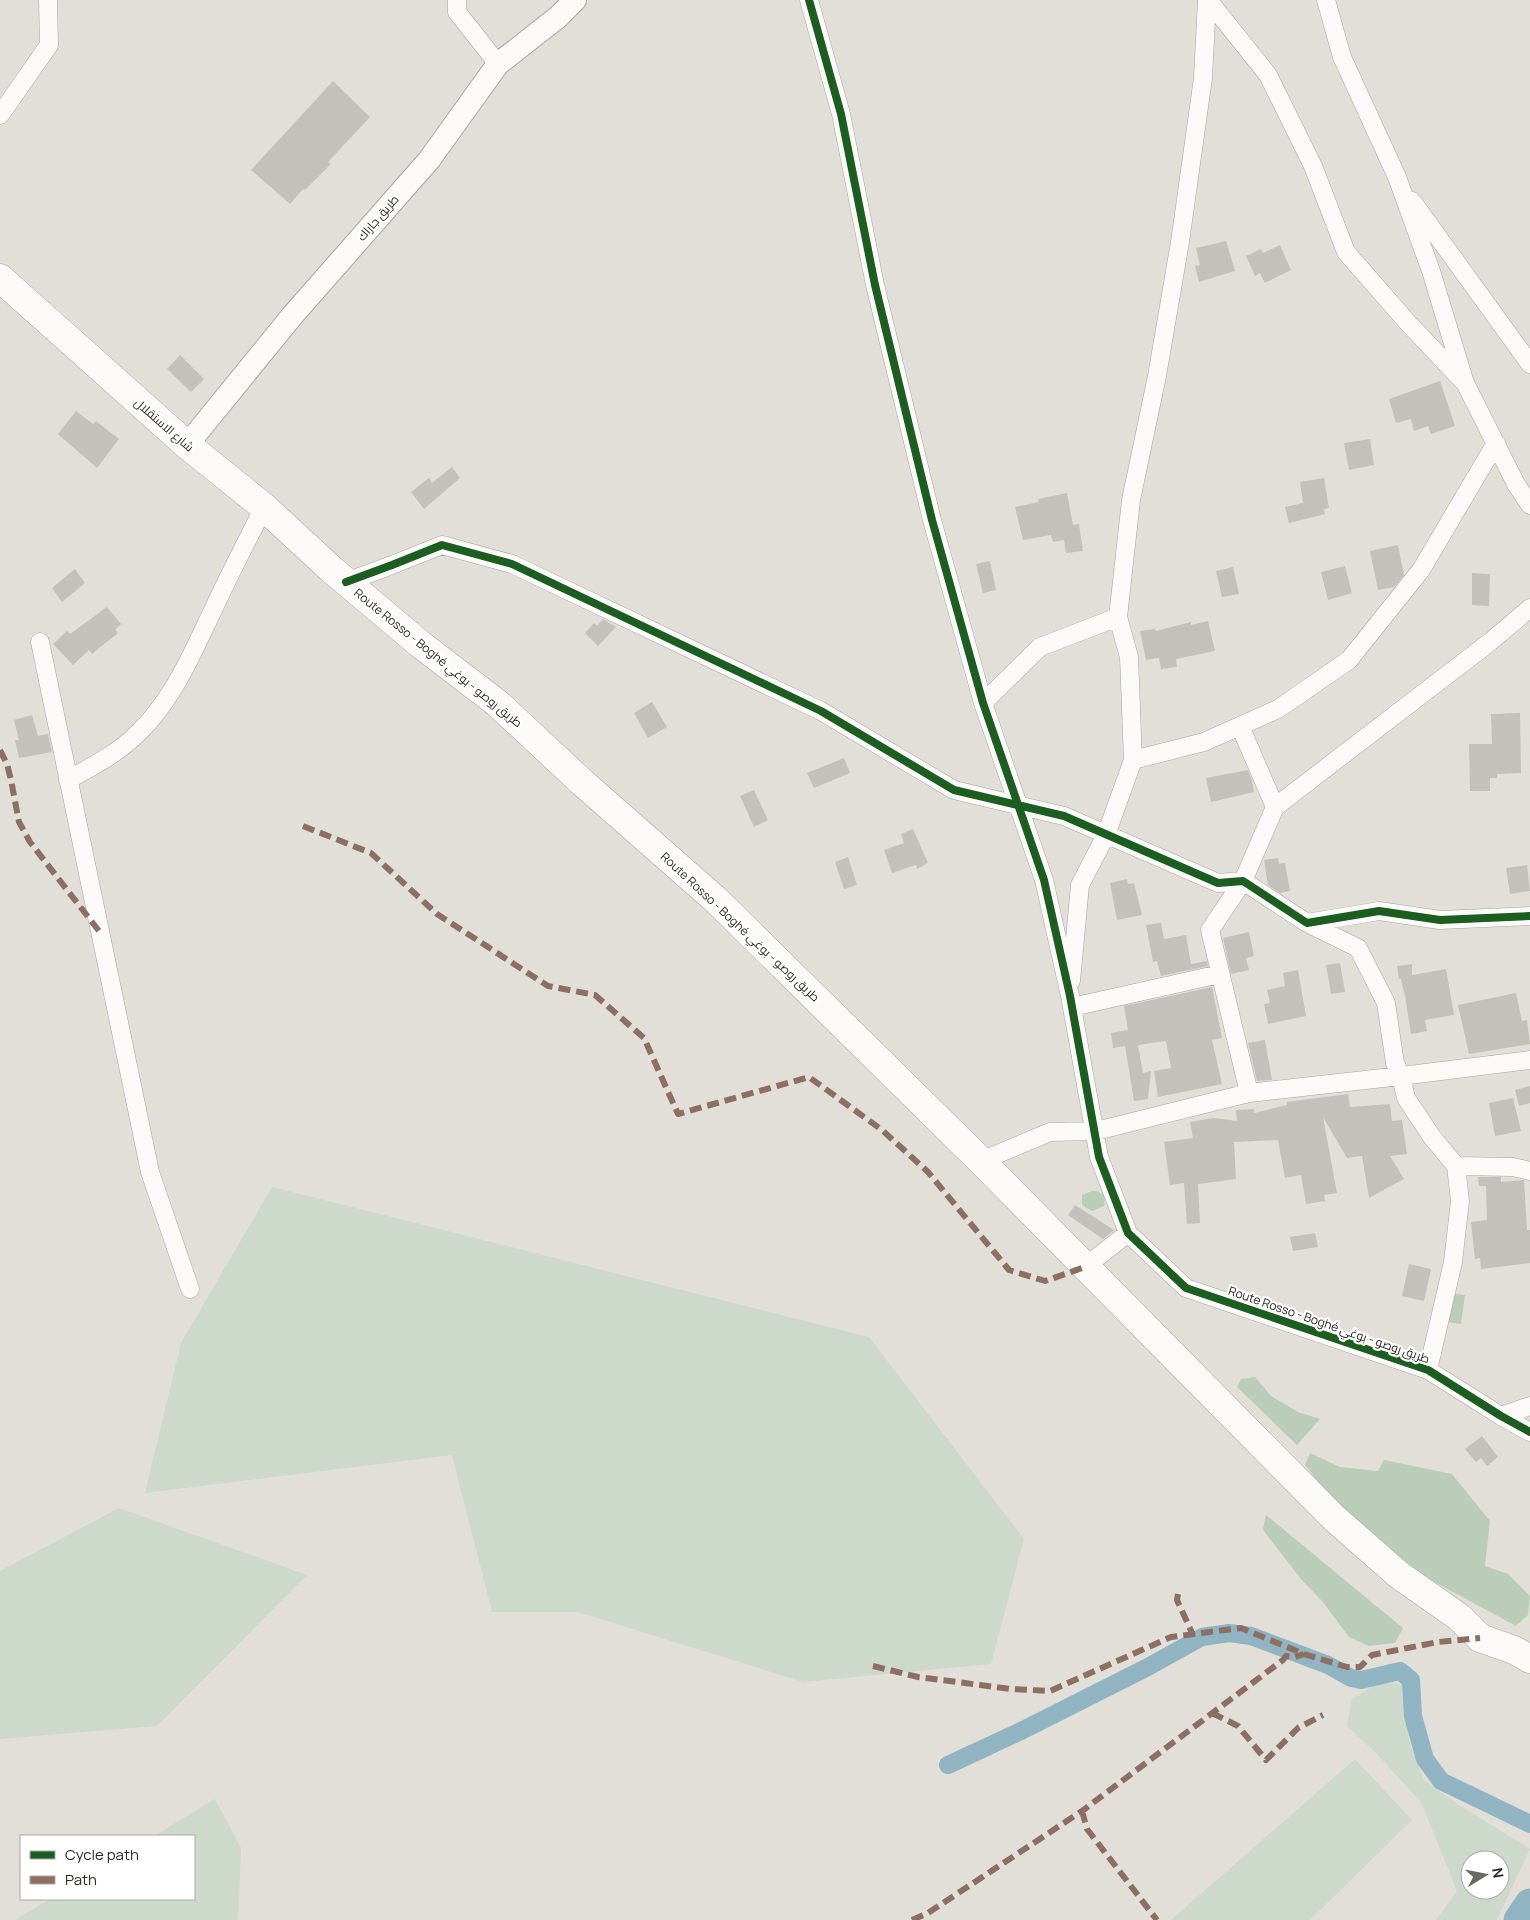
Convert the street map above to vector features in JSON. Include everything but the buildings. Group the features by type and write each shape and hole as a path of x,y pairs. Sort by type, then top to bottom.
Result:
{"highway":[{"name":"شارع الاستقلال","path":"0,278 187,445 264,507 338,575"},
{"name":"Route Rosso - Boghé طريق روصو - بوغي","path":"338,575 420,644 497,703 584,784 714,899 981,1161 1334,1518 1399,1575 1459,1617 1480,1638 1514,1650 1530,1659"}],"street":[{"path":"0,115 49,45 48,0"},
{"path":"457,0 457,12 498,64"},
{"name":"طريق جاراك","path":"187,445 292,316 429,160 498,64 558,17 575,0"},
{"path":"809,0 841,114 875,285 932,520 983,703 1044,880 1071,1001 1096,1131 1099,1157 1128,1232 1085,1267"},
{"path":"1207,0 1268,75 1313,166 1346,252 1408,323 1465,383"},
{"path":"1071,1001 1080,885 1106,835 1133,760 1129,657 1118,617 1131,500 1157,376 1180,242 1203,78 1207,0"},
{"path":"1326,0 1342,56 1399,184 1431,271 1465,383 1516,484 1530,505"},
{"path":"1399,184 1530,364"},
{"path":"1133,760 1204,742 1278,709 1349,660 1421,570 1496,443"},
{"path":"68,780 125,745 146,725 168,696 192,656 264,507"},
{"path":"338,575 392,565 442,545 512,564 821,710 954,790 1064,816 1218,882 1243,881 1307,923 1358,948 1386,1003 1395,1063 1401,1076 1406,1098 1432,1137 1456,1166 1460,1201 1453,1262 1428,1370"},
{"path":"1249,1092 1210,930 1243,881 1274,807 1490,642 1530,608"},
{"path":"983,703 1040,647 1118,617"},
{"path":"40,642 150,1172 190,1288"},
{"path":"1240,726 1274,807"},
{"path":"1307,923 1379,911 1440,920 1530,916"},
{"path":"1071,1001 1220,974"},
{"path":"981,1161 1050,1132 1096,1131 1249,1092 1530,1060"},
{"path":"1456,1166 1513,1167 1530,1171"},
{"name":"Route Rosso - Boghé طريق روصو - بوغي","path":"1128,1232 1186,1288 1428,1370 1530,1432"},
{"path":"1501,1416 1530,1406"}],"green space":[{"path":"272,1187 869,1337 1024,1539 991,1664 803,1682 578,1612 492,1612 452,1455 145,1493 181,1343"},
{"path":"1097,1191 1105,1196 1104,1206 1092,1211 1082,1205 1082,1195"},
{"path":"1449,1293 1465,1295 1461,1324 1445,1322"},
{"path":"1255,1377 1271,1396 1298,1412 1320,1419 1297,1445 1237,1387 1241,1379"},
{"path":"1310,1453 1340,1467 1378,1471 1384,1460 1452,1474 1490,1521 1485,1566 1508,1574 1530,1596 1528,1615 1516,1626 1431,1580 1346,1517 1305,1465"},
{"path":"119,1508 307,1575 157,1726 0,1739 0,1571"},
{"path":"1266,1515 1403,1628 1395,1643 1369,1646 1349,1637 1322,1601 1301,1579 1263,1530"},
{"path":"1378,1683 1404,1684 1409,1740 1424,1780 1456,1803 1530,1849 1510,1892 1510,1850 1460,1850 1460,1900 1506,1900 1497,1920 1436,1920 1457,1891 1421,1802 1375,1752 1347,1726 1352,1699"},
{"path":"1355,1759 1412,1820 1310,1920 1171,1920"},
{"path":"215,1799 241,1848 238,1920 15,1920 48,1900 195,1900 195,1835 156,1835"}],"waterway":[{"path":"948,1765 1023,1730 1146,1668 1202,1637 1229,1633 1251,1636 1328,1665 1351,1678 1361,1680 1400,1671 1411,1680 1413,1716 1425,1759 1441,1781 1530,1824"},
{"path":"1519,1920 1530,1904"}],"marked path":[{"path":"0,750 7,764 19,822 30,842 99,931"},
{"path":"303,826 371,853 437,914 548,986 595,995 644,1038 678,1114 809,1077 882,1130 928,1172 1009,1270 1045,1281 1085,1267"},
{"path":"1178,1594 1177,1600 1193,1635"},
{"path":"873,1666 918,1677 1011,1689 1050,1691 1171,1637 1241,1628 1304,1654 1347,1667 1360,1667 1372,1655 1438,1642 1480,1638"},
{"path":"912,1920 928,1913 1082,1811 1286,1656 1295,1657 1304,1654"},
{"path":"1212,1713 1238,1726 1266,1760 1298,1728 1323,1715"},
{"path":"1082,1811 1087,1829 1157,1920"}],"cycle path":[{"path":"809,0 841,114 875,285 932,520 983,703 1044,880 1070,996 1099,1157 1128,1233 1186,1288 1428,1370 1530,1432"},
{"path":"346,582 442,545 512,564 821,711 954,790 1064,816 1218,883 1243,881 1307,923 1379,911 1440,920 1530,916"}]}
